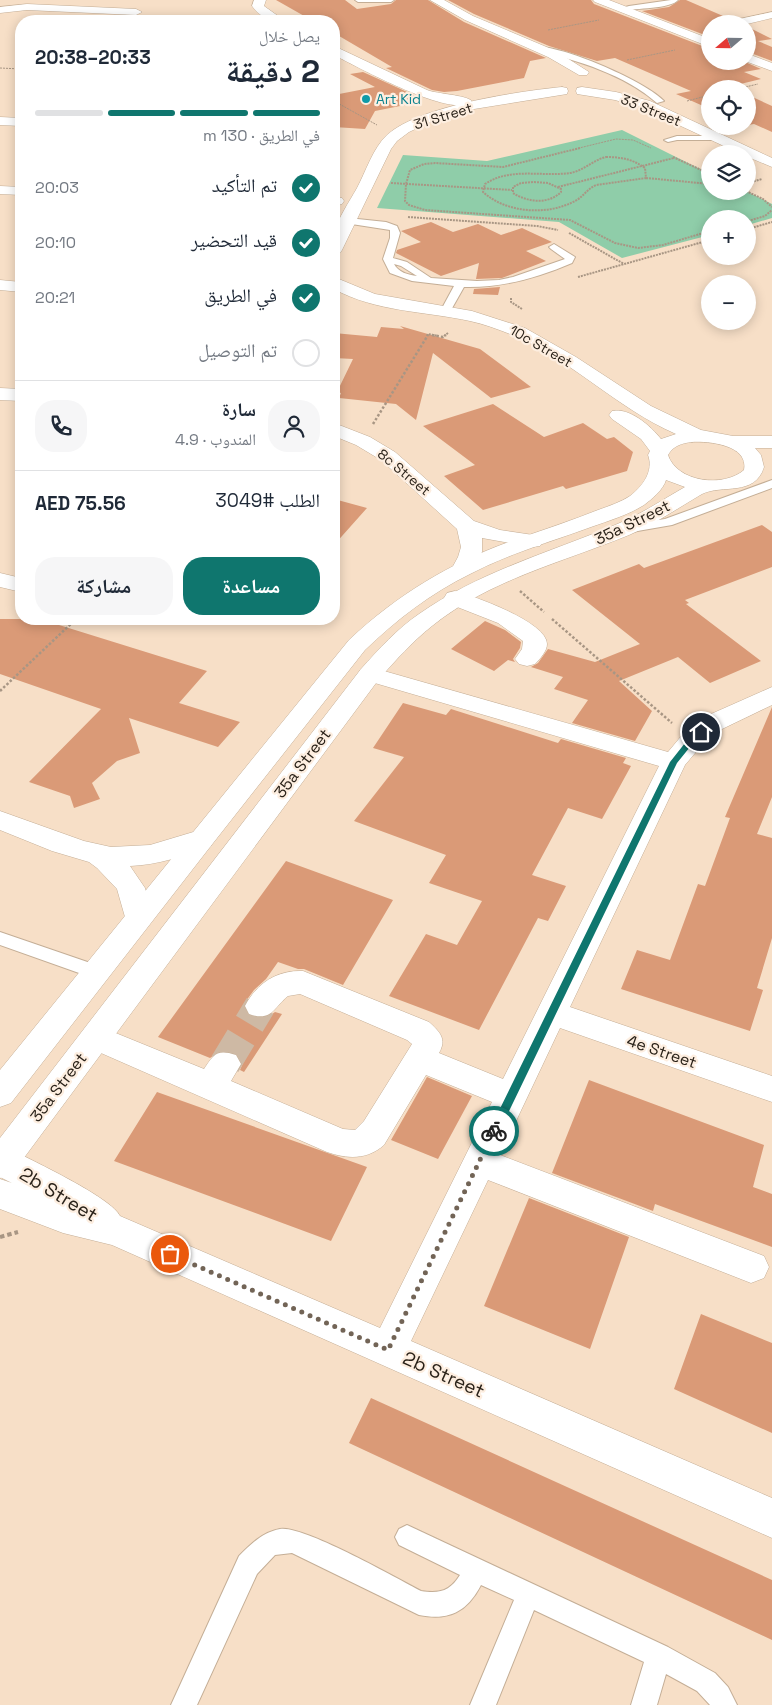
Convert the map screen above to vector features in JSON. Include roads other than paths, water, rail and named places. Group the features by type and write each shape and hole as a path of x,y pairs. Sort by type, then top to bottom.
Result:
{"street":[{"path":"260,0 258,6 261,11 268,15"},
{"path":"599,0 701,39"},
{"path":"430,3 589,70"},
{"path":"430,3 536,55 546,61 554,70 589,70"},
{"path":"0,10 27,7 139,9 133,15"},
{"path":"756,18 772,15"},
{"path":"685,33 701,30"},
{"path":"340,53 422,93 437,98 465,101"},
{"path":"340,62 352,59"},
{"path":"756,61 772,67"},
{"name":"33 Street","path":"589,70 600,77 605,82 604,84 660,101 701,120"},
{"name":"31 Street","path":"382,127 401,118 427,110 524,87 543,80 550,87 562,90"},
{"path":"582,92 595,90 604,84"},
{"name":"33 Street","path":"562,90 605,94 636,101 693,127 701,129"},
{"name":"31 Street","path":"340,238 368,181 393,137 412,124 442,114 503,99 532,93 562,90"},
{"path":"422,93 428,100 427,110"},
{"path":"0,121 15,122"},
{"name":"33 Street","path":"722,135 772,162"},
{"name":"33 Street","path":"724,135 770,149"},
{"path":"0,190 15,191"},
{"path":"0,275 15,276"},
{"path":"0,285 15,286"},
{"name":"10c Street","path":"340,294 356,294 377,300 446,310 490,320 520,332 656,418 698,436"},
{"name":"10c Street","path":"340,294 460,325 503,340 531,357"},
{"path":"0,394 15,395"},
{"path":"608,407 640,428 660,458 678,479 717,486 739,482 747,478 763,464 754,460 750,454 732,442"},
{"name":"8c Street","path":"340,431 363,441 388,456 466,526 497,536 532,541"},
{"path":"660,458 665,444 674,440 698,436 732,442 772,442"},
{"name":"35a Street","path":"0,1094 200,840 357,645 395,610 463,568 636,501 654,485 660,458"},
{"name":"35a Street","path":"1,1162 386,654 430,615 455,598 501,575 624,529 705,485"},
{"path":"463,568 471,558 474,547 472,536 466,526"},
{"path":"0,580 15,584"},
{"path":"455,598 506,618 532,637 535,640 535,647 527,659"},
{"path":"370,674 683,751"},
{"path":"388,1350 511,1096 683,751 711,724 772,695"},
{"path":"0,820 98,854 118,856 161,852 200,840"},
{"path":"98,854 124,875 132,888 137,902 139,917"},
{"path":"96,1037 217,1075 339,1142 349,1144 360,1144 370,1138 376,1131 428,1046 427,1039 418,1030 303,984 294,982 276,987 260,1006"},
{"name":"4e Street","path":"552,1013 772,1089"},
{"path":"420,1059 511,1096"},
{"name":"2b Street","path":"1,1162 85,1207 116,1230"},
{"path":"480,1162 751,1267"},
{"name":"2b Street","path":"0,1194 63,1218 116,1230 772,1518"}],"lane":[{"path":"358,0 391,0"},
{"path":"628,11 640,5 654,6 675,0"},
{"path":"589,70 645,90 660,101"},
{"path":"677,138 693,127"},
{"path":"668,140 701,134"},
{"path":"348,221 386,225 396,231 388,251 388,260 392,269 398,275 410,279 461,283 501,283 569,261 570,257 554,247"},
{"path":"446,310 461,283"},
{"path":"624,529 668,522 771,486"},
{"path":"0,938 96,972"},
{"path":"407,1537 659,1656 706,1682 720,1696 724,1705"},
{"path":"184,1705 248,1565 267,1546 280,1541 292,1541 304,1545 419,1603 431,1606 444,1605 456,1600 465,1591 475,1570"},
{"path":"483,1705 528,1595"},
{"path":"644,1705 659,1656"}],"tunnel":[{"path":"225,1064 260,1006"}],"place":[{"name":"Art Kid","path":"366,99"}]}
